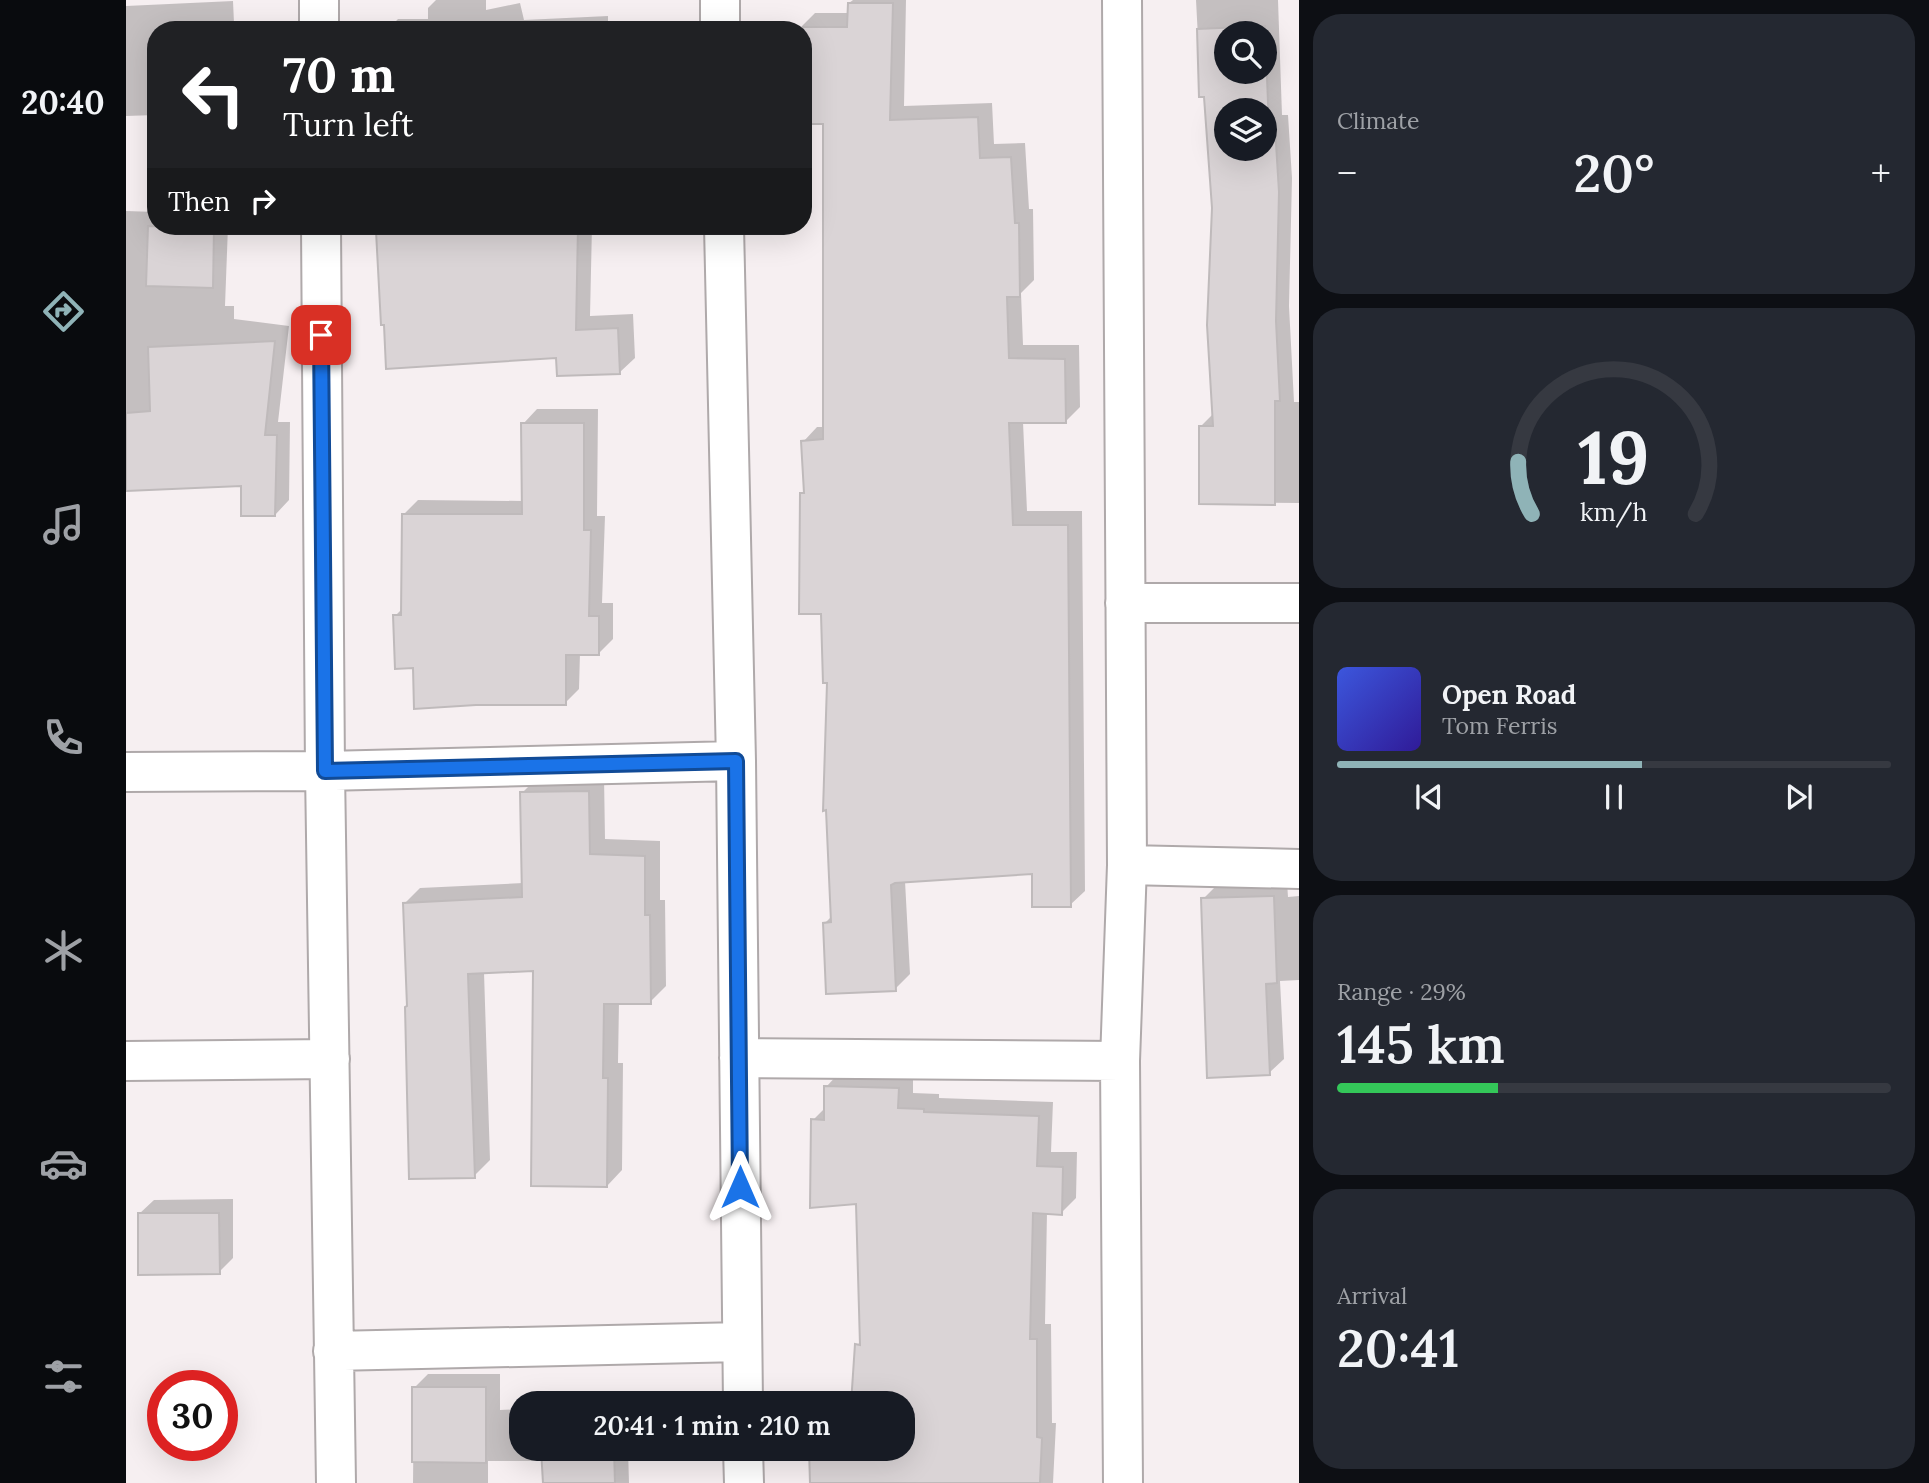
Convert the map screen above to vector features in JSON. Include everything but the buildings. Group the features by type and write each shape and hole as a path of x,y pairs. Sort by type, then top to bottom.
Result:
{"street":[{"path":"319,0 319,21"},
{"path":"720,0 720,21"},
{"path":"1122,0 1127,865 1120,1061 1123,1483"},
{"path":"321,235 325,771 336,1483"},
{"path":"724,235 736,761 743,1391"},
{"path":"1125,603 1299,603"},
{"path":"126,772 325,771 736,761"},
{"path":"1127,865 1299,869"},
{"path":"739,1058 1120,1061"},
{"path":"126,1061 330,1059"},
{"path":"333,1351 742,1342"},
{"path":"743,1461 744,1483"}],"route":[{"path":"321,335 325,771 736,761 740,1187"}]}
